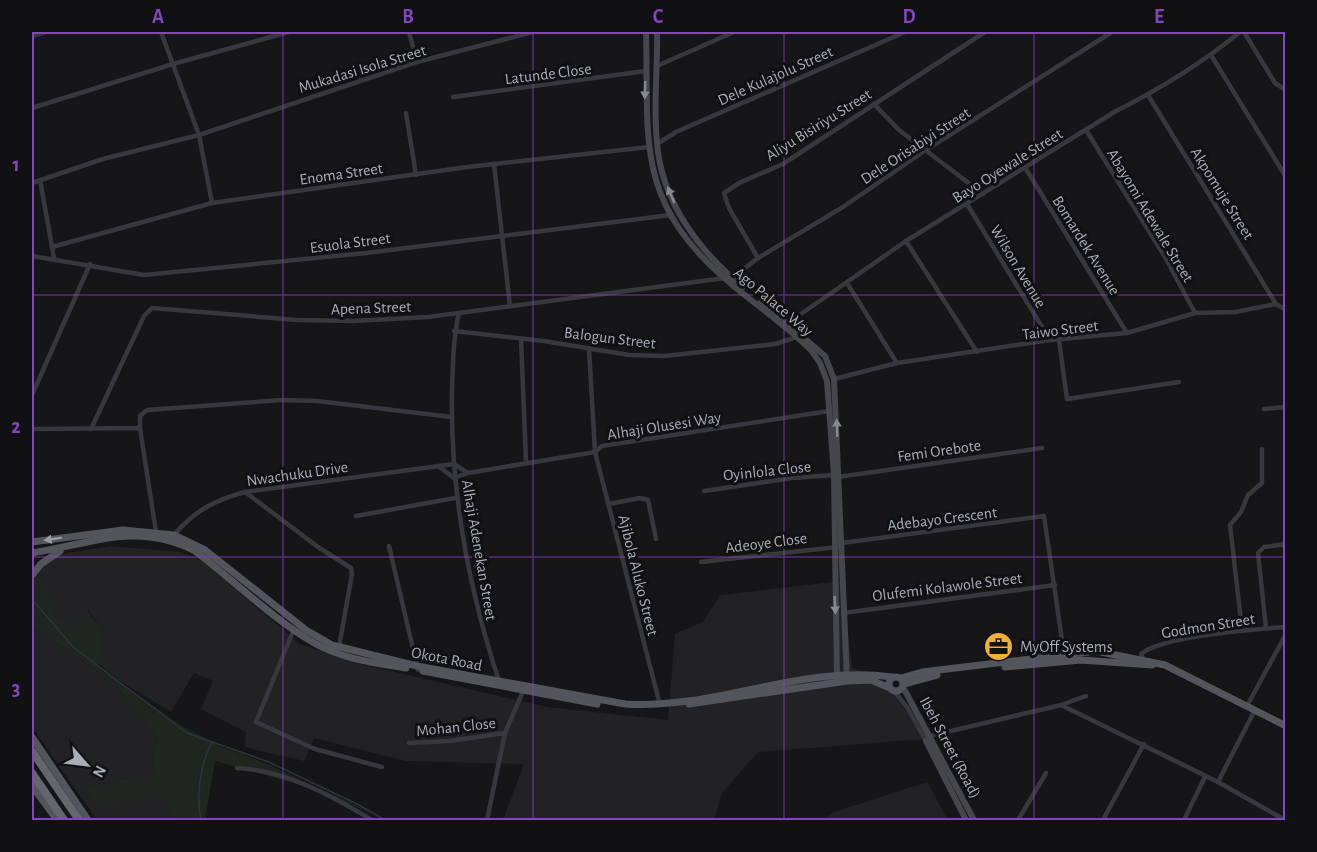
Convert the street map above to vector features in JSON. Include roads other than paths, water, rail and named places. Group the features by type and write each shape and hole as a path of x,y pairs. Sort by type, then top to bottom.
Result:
{"highway":[{"path":"32,751 79,820"},
{"path":"32,774 64,820"}],"main road":[{"name":"Ago Palace Way","path":"646,33 645,107 656,183 672,215 692,245 811,350 824,372 836,476"},
{"path":"646,33 657,34"},
{"name":"Ago Palace Way","path":"657,34 657,144 666,184 680,216 704,251 728,278 788,323 825,356 834,379 836,476 847,678"},
{"name":"Okota Road","path":"32,542 95,535 156,532 174,535 205,550 294,629 317,645 338,653 523,691 617,707 652,709 837,679"},
{"name":"Okota Road","path":"33,552 65,548 95,535 142,536 180,543 195,551 317,638 339,647 417,668 625,704 660,705 847,678 892,677 902,683"},
{"name":"Ago Palace Way","path":"837,679 840,545"},
{"path":"34,572 65,548"},
{"path":"892,677 889,682 891,689 897,691 902,683 921,672 1096,651 1165,665 1286,726"},
{"path":"902,683 932,675 1062,660 1102,660 1149,665 1186,676"},
{"name":"Okota Road","path":"847,678 871,680 891,689"},
{"name":"Ibeh Street (Road)","path":"902,683 966,820"},
{"path":"32,736 88,820"},
{"name":"Ibeh Street (Road)","path":"928,738 974,820"},
{"path":"32,786 57,820"}],"street":[{"path":"32,36 45,32"},
{"path":"161,32 199,135 212,203"},
{"path":"32,108 173,64 289,32"},
{"path":"409,32 417,62"},
{"name":"Mukadasi Isola Street","path":"32,183 103,159 199,135 417,62 533,32"},
{"path":"657,66 734,32"},
{"name":"Dele Kulajolu Street","path":"657,144 676,132 905,32"},
{"name":"Aliyu Bisiriyu Street","path":"758,258 729,208 724,194 741,182 783,164 985,32"},
{"name":"Dele Orisabiyi Street","path":"728,278 843,207 926,150 1112,32"},
{"path":"1242,32 1275,83 1286,90"},
{"name":"Bayo Oyewale Street","path":"788,323 906,241 1086,130 1148,95 1211,55 1242,32"},
{"path":"1211,55 1286,177"},
{"name":"Latunde Close","path":"453,97 646,72"},
{"name":"Akpomuje Street","path":"1148,95 1276,303"},
{"path":"874,104 881,114 983,194"},
{"path":"406,113 416,175"},
{"name":"Abayomi Adewale Street","path":"1086,130 1165,257 1195,313"},
{"name":"Enoma Street","path":"52,248 212,203 494,164 649,147"},
{"path":"494,164 510,306"},
{"name":"Bomardek Avenue","path":"1026,169 1127,333"},
{"path":"40,180 54,258"},
{"name":"Wilson Avenue","path":"967,204 1050,340"},
{"name":"Esuola Street","path":"32,256 90,264 144,275 197,272 672,215"},
{"path":"906,241 977,352"},
{"path":"32,395 90,264"},
{"name":"Apena Street","path":"91,429 144,316 152,308 315,321 353,321 459,313 728,278"},
{"path":"847,283 897,363"},
{"path":"1276,303 1286,310"},
{"name":"Taiwo Street","path":"834,379 897,363 1050,340 1127,333 1195,313 1235,312 1276,303"},
{"name":"Alhaji Adenekan Street","path":"459,313 454,331 452,417 455,498 481,628 499,681"},
{"name":"Balogun Street","path":"454,331 589,349 664,356 775,344 797,337"},
{"path":"521,339 526,462"},
{"path":"1059,340 1067,399 1179,382"},
{"name":"Ajibola Aluko Street","path":"589,349 595,452 660,705"},
{"path":"156,532 140,431 140,416 147,410 282,400 318,401 452,417"},
{"path":"1264,410 1286,407"},
{"name":"Alhaji Olusesi Way","path":"454,478 468,473 526,462 595,452 602,446 829,411"},
{"path":"32,429 140,431"},
{"name":"Femi Orebote","path":"836,476 1042,448"},
{"path":"1242,630 1230,525 1241,512 1252,491 1262,483 1262,449"},
{"path":"454,464 468,473"},
{"name":"Nwachuku Drive","path":"174,535 194,513 219,500 245,492 454,464"},
{"path":"438,466 454,478"},
{"name":"Oyinlola Close","path":"704,491 792,478 836,476"},
{"path":"245,492 351,568 352,574 339,647"},
{"path":"356,516 455,498"},
{"path":"609,504 640,498 648,500 656,539"},
{"name":"Adebayo Crescent","path":"840,545 1044,516 1054,585"},
{"path":"1266,628 1257,553 1264,547 1286,544"},
{"name":"Adeoye Close","path":"700,562 840,545"},
{"path":"389,546 417,668"},
{"path":"1054,585 1064,654"},
{"name":"Olufemi Kolawole Street","path":"843,613 1054,585"},
{"name":"Godmon Street","path":"1143,659 1143,652 1162,644 1242,630 1286,627"},
{"path":"294,629 256,722 315,749 382,767"},
{"path":"1247,706 1284,642 1286,634"},
{"name":"Ibeh Street (Road)","path":"891,689 907,707 928,738"},
{"path":"488,820 505,733 523,691"},
{"path":"928,738 1061,705 1086,696"},
{"path":"1061,705 1144,744 1218,782 1275,818 1285,820"},
{"path":"1218,782 1255,710"},
{"name":"Mohan Close","path":"409,743 449,741 505,733"},
{"path":"1103,820 1144,744"},
{"path":"237,768 261,769 304,785 372,820"},
{"path":"1018,820 1046,773"},
{"path":"1184,820 1205,777"}],"waterway":[{"path":"32,599 73,647 187,733 269,762 385,820"},
{"path":"201,820 200,781 212,743"}],"place":[{"name":"MyOff Systems","path":"999,646"}]}
